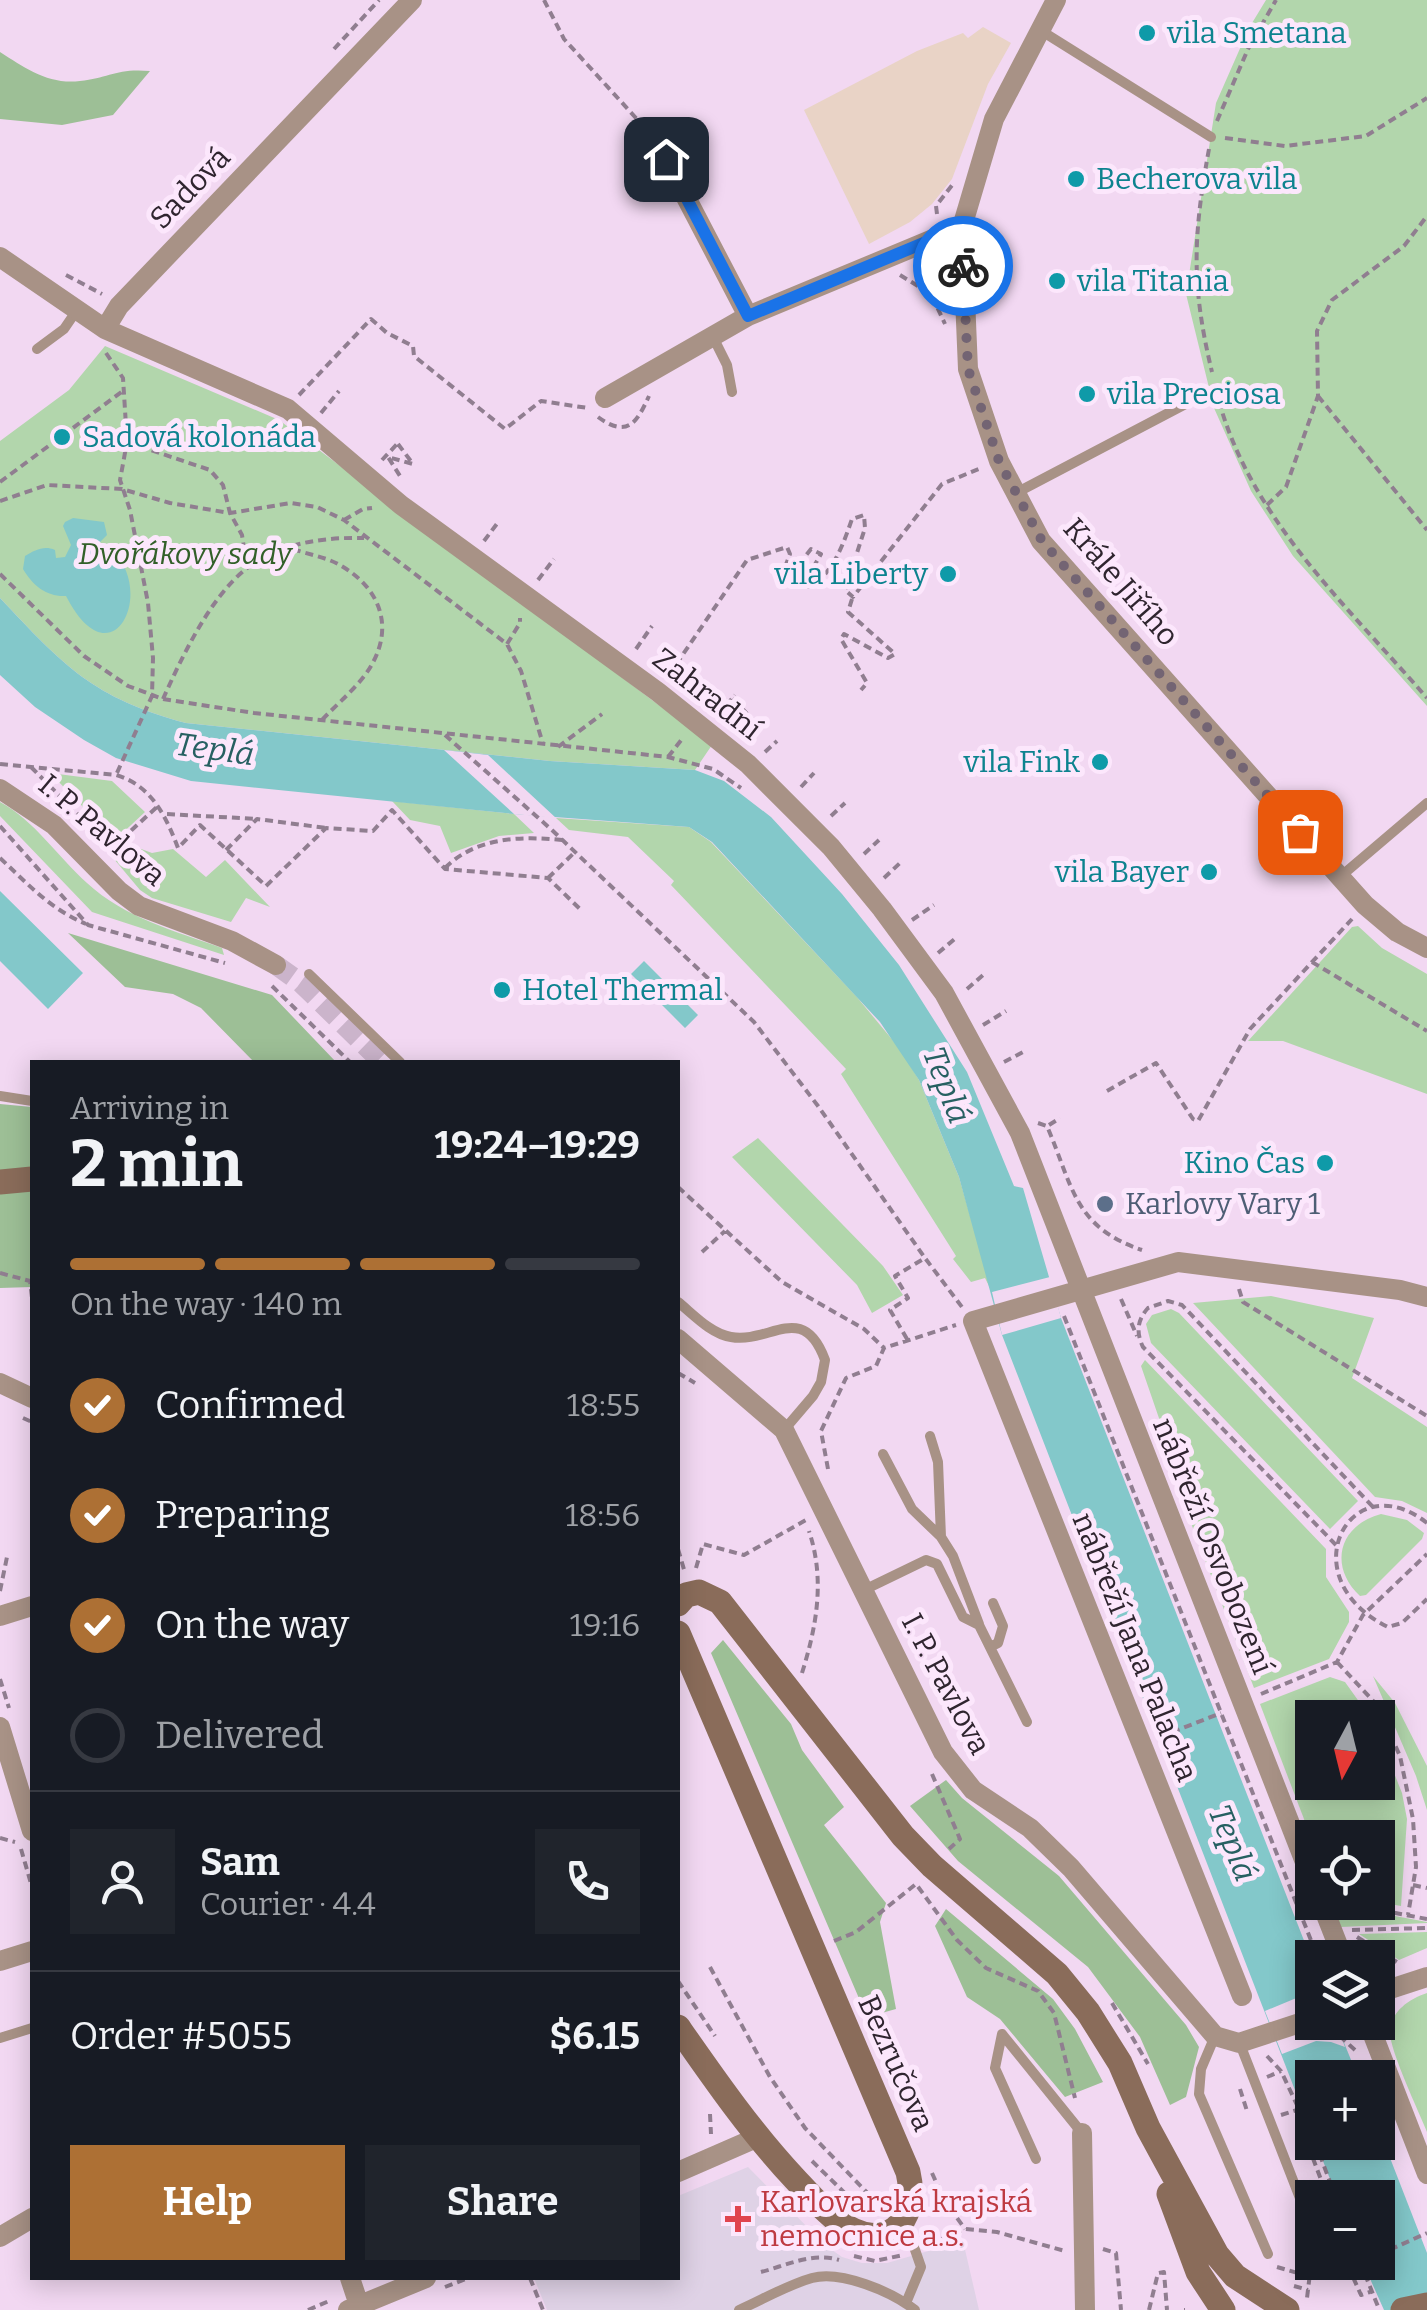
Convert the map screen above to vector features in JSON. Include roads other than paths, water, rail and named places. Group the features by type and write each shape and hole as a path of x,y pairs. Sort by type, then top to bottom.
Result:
{"street":[{"name":"Sadová","path":"105,330 119,306 412,0"},
{"name":"Krále Jiřího","path":"1056,0 994,119 962,227 968,369 999,461 1042,541 1365,905 1397,932 1427,948"},
{"path":"666,159 748,316"},
{"path":"596,403 748,316 962,227"},
{"path":"0,257 105,330"},
{"name":"Zahradní","path":"105,330 288,409 402,506 669,690 748,764 831,847 944,992 1020,1133 1080,1290"},
{"name":"I. P. Pavlova","path":"0,789 54,825 118,891 139,906 232,940 269,970"},
{"path":"0,1182 30,1179"},
{"path":"1080,1290 1178,1262 1427,1297"},
{"name":"nábřeží Jana Palacha","path":"1080,1290 973,1320 1242,1996"},
{"name":"nábřeží Osvobození","path":"1080,1290 1295,1837"},
{"name":"I. P. Pavlova","path":"680,1341 784,1430 956,1772 973,1790 1030,1828 1072,1868 1215,2036"},
{"path":"0,1383 30,1397"},
{"path":"680,1602 686,1595 700,1592 720,1602 903,1836 1057,1974 1106,2036 1148,2128 1217,2255 1235,2276 1295,2302"},
{"path":"0,1616 30,1607"},
{"name":"Bezručova","path":"680,1638 908,2172 911,2200 904,2220"},
{"path":"0,1728 26,1837"},
{"path":"0,1961 30,1952"},
{"path":"1395,1988 1427,1977"},
{"path":"1215,2036 1257,2037 1295,2024"},
{"path":"680,2030 756,2138 826,2211 864,2235 883,2235 904,2220"},
{"path":"1375,2040 1427,2174"},
{"path":"1148,2128 1181,2232 1198,2272 1223,2310"},
{"path":"1082,2132 1085,2310"},
{"path":"680,2171 756,2138"},
{"path":"0,2237 30,2219"},
{"path":"350,2280 354,2308 421,2280"}],"lane":[{"path":"1040,30 1211,137"},
{"path":"37,349 64,328 77,310"},
{"path":"712,336 727,365 732,392"},
{"path":"1016,493 1216,388"},
{"path":"1340,876 1427,803"},
{"path":"309,974 398,1060"},
{"path":"0,1096 30,1100"},
{"path":"680,1304 719,1334 732,1338 791,1327 813,1338 825,1360 824,1372 813,1396 784,1430"},
{"path":"930,1436 938,1462 941,1537"},
{"path":"883,1454 912,1509 941,1537 953,1556 979,1625 1027,1722"},
{"path":"863,1590 926,1560 938,1564 963,1617 979,1625"},
{"path":"990,1648 998,1643 1003,1626 993,1603"},
{"path":"0,2038 30,2029"},
{"path":"1036,2159 995,2068 1002,2034 1082,2132"},
{"path":"1215,2036 1201,2069 1199,2094 1268,2254"},
{"path":"1257,2037 1298,2180"},
{"path":"739,2310 814,2277 842,2279 911,2306 921,2267 904,2220"}],"water":[{"path":"73,518 104,522 107,535 97,545 97,553 112,550 125,568 129,607 123,622 112,631 98,632 83,621 66,596 41,589 23,569 25,556 40,549 55,550 56,558 65,557 71,545 63,526"},
{"name":"Teplá","path":"0,598 82,677 127,702 186,723 550,761 695,770 724,781 771,817 842,894 899,965 967,1072 1014,1186 1023,1188 1061,1318 1304,1940 1295,1940 1295,2040 1343,2040 1351,2060 1295,2060 1295,2090 1002,1335 959,1177 919,1080 880,1022 712,842 689,827 514,814 191,781 116,758 35,707 0,675"},
{"path":"0,891 83,973 48,1009 0,961"},
{"path":"644,961 698,1015 685,1028 631,974"},
{"path":"1323,2160 1391,2160 1427,2253 1427,2310 1384,2310 1371,2280 1395,2280 1395,2180 1330,2180"}],"tunnel":[{"path":"276,965 301,983 380,1060"}],"place":[{"name":"vila Smetana","path":"1147,33"},
{"name":"Becherova vila","path":"1076,179"},
{"name":"vila Titania","path":"1057,281"},
{"name":"vila Preciosa","path":"1087,394"},
{"name":"Sadová kolonáda","path":"62,437"},
{"name":"vila Liberty","path":"948,574"},
{"name":"vila Fink","path":"1100,762"},
{"name":"vila Bayer","path":"1209,872"},
{"name":"Hotel Thermal","path":"502,990"},
{"name":"Kino Čas","path":"1325,1163"},
{"name":"Karlovy Vary 1","path":"1105,1204"},
{"name":"Karlovarská krajská nemocnice a.s.","path":"738,2219"}],"park label":[{"name":"Dvořákovy sady","path":"185,554"}]}
